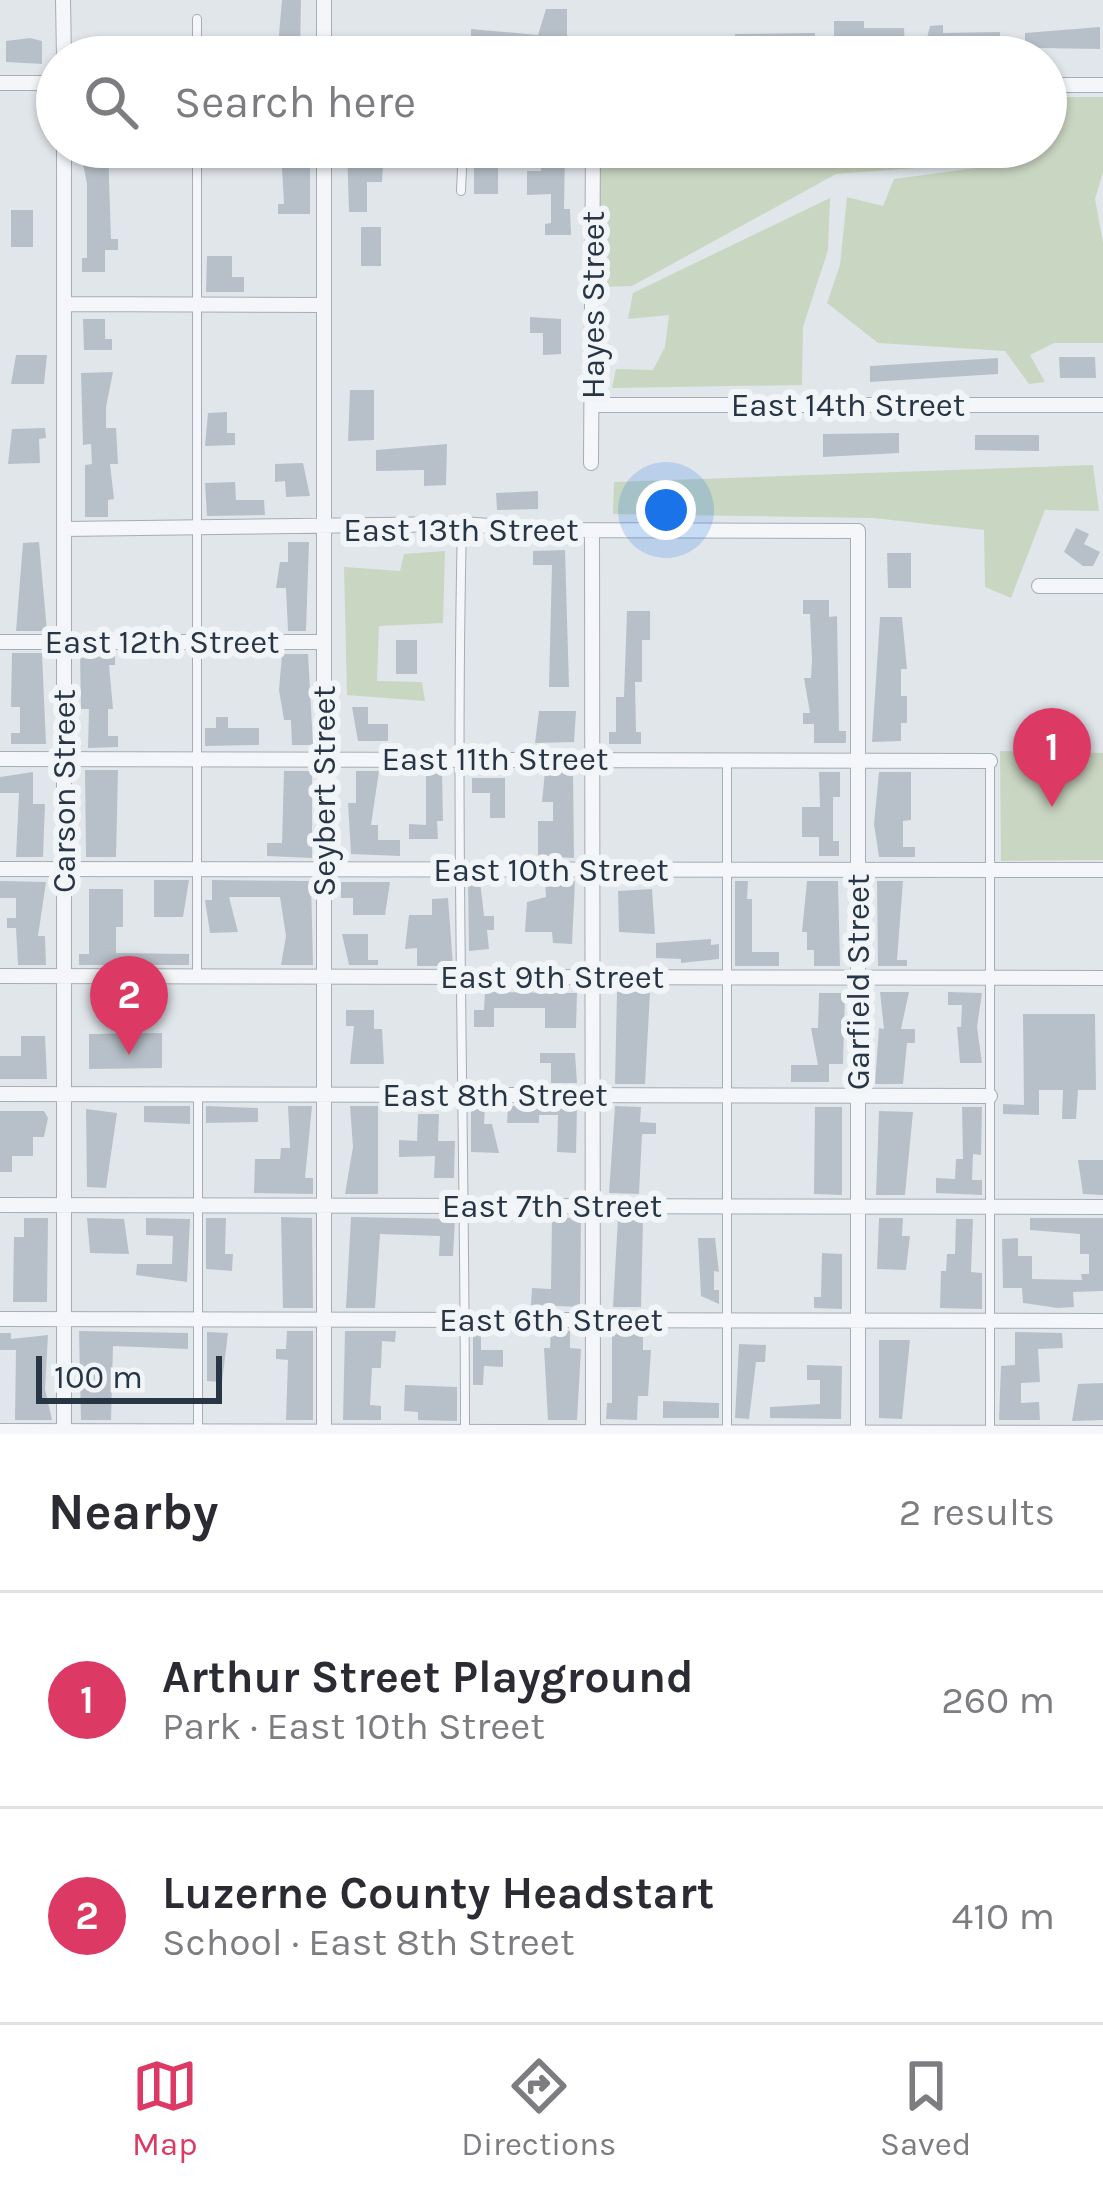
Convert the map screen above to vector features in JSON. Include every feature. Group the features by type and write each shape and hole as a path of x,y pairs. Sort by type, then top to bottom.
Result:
{"street":[{"path":"63,0 64,36"},
{"path":"324,0 324,36"},
{"path":"0,83 36,83"},
{"path":"1067,85 1103,85"},
{"name":"Carson Street","path":"64,168 64,1433"},
{"name":"Seybert Street","path":"324,168 324,1433"},
{"name":"Hayes Street","path":"591,463 593,168"},
{"path":"64,304 324,305"},
{"name":"East 14th Street","path":"593,405 1103,405"},
{"name":"East 13th Street","path":"64,529 324,530 461,524 592,530 858,531"},
{"path":"592,530 593,1433"},
{"name":"Garfield Street","path":"858,531 858,1433"},
{"path":"1039,586 1103,586"},
{"name":"East 12th Street","path":"0,642 324,642"},
{"name":"East 11th Street","path":"0,759 990,760"},
{"name":"East 10th Street","path":"0,868 1103,871"},
{"name":"East 9th Street","path":"0,976 1103,978"},
{"name":"East 8th Street","path":"0,1094 990,1096"},
{"name":"East 7th Street","path":"0,1205 1103,1207"},
{"name":"East 6th Street","path":"0,1319 1103,1321"},
{"path":"0,1431 1103,1433"}],"lane":[{"path":"197,19 197,36"},
{"path":"197,168 197,977"},
{"path":"461,191 462,168"},
{"path":"461,524 457,758 465,977 465,1432"},
{"path":"727,760 727,1433"},
{"path":"990,760 990,1433"},
{"path":"198,1094 198,1433"}],"green space":[{"path":"1067,97 1103,97 1103,172 1095,199 1103,243 1103,343 1054,343 1030,355 1045,382 1029,384 1005,351 878,343 827,303 840,265 847,197 883,206 894,179 976,168 1067,168"},
{"path":"600,168 916,168 836,174 632,286 599,287"},
{"path":"830,198 828,250 803,327 802,385 612,388 616,369 653,370 665,347 669,315 628,319 633,293"},
{"path":"1093,465 1099,511 1045,510 1011,598 985,587 984,530 873,518 613,514 614,482"},
{"path":"445,551 443,623 379,626 377,681 422,682 425,701 347,695 344,567 400,571 404,554"},
{"path":"1000,751 1103,753 1103,860 1001,861"}],"building":[{"path":"282,0 301,0 300,36 279,36"},
{"path":"546,9 567,9 567,36 471,36 471,29 538,35"},
{"path":"834,21 864,21 864,28 904,28 904,36 834,36"},
{"path":"943,25 943,33 1000,32 1000,36 928,36 930,26"},
{"path":"1100,27 1100,49 1067,48 1067,36 1025,33"},
{"path":"815,33 815,36 735,36"},
{"path":"36,40 36,64 6,62 6,41"},
{"path":"84,168 109,168 111,239 118,239 118,250 105,250 105,272 82,272 82,258 87,258"},
{"path":"282,168 310,168 310,214 278,214 278,204 284,204"},
{"path":"348,168 383,168 382,182 367,182 367,212 349,212"},
{"path":"474,168 498,168 498,194 474,194"},
{"path":"565,168 564,209 570,209 571,235 545,235 545,224 551,223 551,194 527,195 527,171"},
{"path":"11,210 33,210 33,247 11,247"},
{"path":"361,227 381,227 381,266 361,266"},
{"path":"207,256 232,256 232,277 244,277 244,292 206,292"},
{"path":"530,317 561,319 561,354 543,355 543,333 530,333"},
{"path":"83,319 105,319 105,339 112,339 112,350 84,350"},
{"path":"16,355 47,355 44,384 11,384"},
{"path":"1059,357 1095,357 1096,378 1060,378"},
{"path":"998,358 998,374 870,382 870,366"},
{"path":"113,372 106,428 116,428 118,464 110,464 114,499 108,500 108,517 85,517 85,465 92,464 91,444 83,445 81,373"},
{"path":"350,390 374,390 374,440 348,441"},
{"path":"227,412 227,433 235,433 235,445 205,446 208,413"},
{"path":"45,428 46,438 39,439 40,463 8,464 12,429"},
{"path":"899,433 899,453 823,457 823,434"},
{"path":"975,435 1039,435 1039,451 975,450"},
{"path":"447,444 446,485 424,486 424,470 376,471 376,450"},
{"path":"303,463 310,496 286,497 285,481 275,482 275,464"},
{"path":"235,482 236,500 264,500 265,515 207,516 205,483"},
{"path":"538,491 538,509 497,510 496,493"},
{"path":"1076,528 1089,534 1084,544 1100,552 1093,566 1083,566 1064,552"},
{"path":"39,542 47,631 16,631 23,543"},
{"path":"288,542 309,542 306,631 288,631 286,588 276,588 280,562 288,562"},
{"path":"565,550 569,687 549,687 552,565 533,565 533,551"},
{"path":"887,553 911,553 911,588 888,588"},
{"path":"803,600 829,600 829,617 837,616 839,731 846,731 846,743 814,743 814,724 803,724 803,713 810,713 804,678 811,678 812,660 810,614 803,614"},
{"path":"627,611 650,611 650,640 642,640 642,682 635,682 636,732 641,732 641,744 609,744 609,732 616,732 616,697 624,697"},
{"path":"880,617 902,617 907,669 901,669 901,696 907,696 907,723 901,723 901,741 872,742"},
{"path":"396,640 417,640 417,674 396,674"},
{"path":"12,653 42,653 46,744 11,744 11,733 20,733 20,707 11,707"},
{"path":"80,653 115,653 115,665 109,665 113,709 108,709 108,736 118,736 118,747 88,748 89,709 81,709"},
{"path":"282,654 308,654 313,745 292,745 291,720 284,720 279,690"},
{"path":"352,707 368,707 368,724 388,724 388,741 358,741"},
{"path":"539,711 576,711 574,742 535,743"},
{"path":"216,717 228,717 228,728 259,728 259,745 205,746 205,728 216,728"},
{"path":"85,770 118,770 116,857 86,857"},
{"path":"284,771 312,771 312,858 267,856 267,843 282,843"},
{"path":"356,771 379,771 371,825 378,825 378,840 400,840 400,856 351,854 348,803 356,803"},
{"path":"426,771 442,771 443,821 437,821 438,839 409,839 409,824 426,825"},
{"path":"545,771 573,771 574,858 538,856 538,821 553,821 553,802 542,802"},
{"path":"33,772 33,804 45,804 43,857 16,857 19,793 0,793 0,777"},
{"path":"819,772 840,772 840,797 833,797 833,841 839,841 839,856 819,856 819,837 802,837 802,807 820,807"},
{"path":"879,772 911,772 911,820 903,821 903,847 915,847 915,857 879,857 874,824"},
{"path":"472,778 505,778 505,818 490,818 490,793 472,793"},
{"path":"154,880 189,880 183,917 154,917"},
{"path":"212,880 311,881 313,965 281,965 286,936 280,897 229,897 238,932 210,933 205,900 212,900"},
{"path":"0,881 46,882 38,936 45,936 46,965 18,965 16,928 7,928 7,918 16,918 16,898 0,898"},
{"path":"468,881 480,881 484,916 494,916 494,930 487,930 489,949 469,951"},
{"path":"545,881 575,881 572,944 553,943 552,932 525,932 527,902 546,897"},
{"path":"735,881 748,881 752,952 779,952 779,966 735,966"},
{"path":"807,881 838,881 840,966 814,966 814,950 807,950 807,932 802,932"},
{"path":"877,881 903,881 897,960 907,960 907,966 878,966"},
{"path":"341,882 390,882 385,915 353,915 353,898 341,898"},
{"path":"89,889 123,889 123,927 116,927 116,953 189,954 189,965 79,965 79,954 89,954"},
{"path":"652,889 655,934 619,932 618,891"},
{"path":"448,898 453,966 417,966 417,948 405,949 409,915 432,915 432,899"},
{"path":"342,934 368,934 368,960 378,960 378,965 349,965"},
{"path":"711,939 711,945 719,944 719,959 681,963 681,959 656,958 656,943"},
{"path":"485,992 577,993 576,1028 545,1028 545,1008 494,1008 494,1027 474,1027 474,1010 484,1010"},
{"path":"617,992 650,992 645,1084 615,1084"},
{"path":"880,992 909,992 901,1029 915,1029 915,1043 907,1043 903,1084 875,1084 879,1028 884,1029"},
{"path":"948,992 982,993 977,1027 982,1063 960,1063 957,1027 961,1027 962,1005 948,1005"},
{"path":"819,993 845,993 843,1064 829,1064 829,1082 791,1082 791,1065 818,1065 811,1028 818,1028"},
{"path":"346,1010 374,1010 374,1029 382,1029 384,1064 350,1064 354,1026 346,1026"},
{"path":"1023,1014 1095,1014 1096,1090 1078,1090 1076,1119 1062,1119 1063,1090 1039,1090 1039,1115 1003,1114 1003,1104 1024,1105"},
{"path":"162,1033 162,1068 89,1069 89,1034"},
{"path":"21,1036 45,1036 47,1079 0,1079 0,1056 21,1056"},
{"path":"540,1053 575,1053 577,1083 551,1083 551,1063 540,1063"},
{"path":"144,1106 190,1106 190,1124 144,1122"},
{"path":"206,1106 258,1108 258,1122 206,1123"},
{"path":"288,1106 312,1106 305,1178 313,1178 313,1194 254,1193 255,1159 280,1159 281,1148 290,1148"},
{"path":"350,1106 378,1106 378,1194 345,1194 353,1147"},
{"path":"471,1106 485,1106 484,1124 492,1124 499,1153 471,1152"},
{"path":"508,1106 577,1106 576,1153 557,1152 558,1115 539,1115 539,1123 507,1123"},
{"path":"615,1106 641,1107 640,1122 656,1123 656,1134 642,1134 639,1194 609,1193"},
{"path":"815,1107 842,1107 842,1195 814,1194"},
{"path":"962,1107 982,1107 981,1155 973,1154 972,1180 982,1180 982,1195 936,1193 936,1178 955,1179 956,1159 963,1159"},
{"path":"86,1109 117,1113 106,1188 87,1187"},
{"path":"0,1111 44,1111 48,1118 44,1137 33,1137 33,1156 12,1156 12,1172 0,1172"},
{"path":"879,1111 913,1112 905,1195 876,1195"},
{"path":"418,1114 439,1114 438,1141 455,1141 454,1178 434,1178 435,1156 399,1157 399,1140 417,1141"},
{"path":"1078,1160 1103,1160 1103,1195 1083,1194"},
{"path":"281,1217 312,1218 313,1308 283,1308"},
{"path":"351,1217 455,1219 453,1256 439,1256 440,1236 380,1234 375,1308 346,1308"},
{"path":"24,1218 48,1218 47,1302 13,1302 14,1237 24,1237"},
{"path":"87,1218 124,1219 129,1254 90,1253"},
{"path":"146,1218 190,1219 187,1282 136,1275 137,1264 172,1264 173,1236 146,1235"},
{"path":"206,1218 226,1218 225,1254 233,1254 232,1271 206,1269"},
{"path":"552,1218 581,1218 580,1307 531,1305 532,1288 551,1289"},
{"path":"618,1218 643,1218 641,1307 613,1307"},
{"path":"879,1218 903,1218 902,1236 910,1236 906,1270 877,1269"},
{"path":"1030,1218 1103,1218 1103,1291 1073,1292 1074,1307 1058,1308 1023,1303 1022,1288 1003,1288 1002,1239 1018,1238 1018,1256 1032,1256 1032,1279 1082,1280 1081,1274 1089,1274 1089,1254 1080,1254 1080,1234 1030,1230"},
{"path":"956,1219 973,1219 971,1272 982,1273 982,1309 940,1308 941,1271 946,1271 947,1254 955,1254"},
{"path":"698,1238 715,1238 719,1272 714,1271 714,1290 719,1290 719,1304 701,1296"},
{"path":"822,1253 842,1254 842,1309 814,1308 814,1297 821,1297"},
{"path":"79,1331 188,1333 188,1349 113,1346 111,1420 81,1420"},
{"path":"287,1331 313,1331 313,1420 286,1420 288,1360 276,1359 276,1349 286,1349"},
{"path":"345,1331 396,1331 395,1342 382,1341 381,1368 372,1368 370,1405 381,1406 381,1420 343,1420"},
{"path":"473,1331 481,1331 481,1350 503,1350 503,1367 484,1366 483,1385 473,1385"},
{"path":"551,1331 570,1331 570,1348 581,1349 577,1420 548,1420 544,1348 550,1348"},
{"path":"612,1331 643,1331 643,1350 651,1350 648,1396 638,1396 637,1420 606,1419 607,1403 612,1403"},
{"path":"207,1332 228,1333 222,1382 207,1381"},
{"path":"1015,1332 1062,1333 1063,1348 1038,1349 1040,1382 1021,1383 1021,1403 1039,1402 1040,1420 999,1420 1001,1366 1015,1365"},
{"path":"0,1333 11,1333 11,1339 48,1335 45,1389 52,1420 15,1420 16,1350 0,1350"},
{"path":"879,1340 910,1340 902,1419 879,1418"},
{"path":"739,1344 766,1345 765,1362 756,1362 749,1419 735,1418"},
{"path":"807,1365 842,1366 841,1419 770,1418 770,1407 820,1404 820,1380 807,1380"},
{"path":"1103,1383 1103,1420 1072,1421 1078,1384"},
{"path":"405,1385 457,1387 457,1421 418,1420 418,1412 404,1411"},
{"path":"663,1401 719,1403 719,1418 663,1418"}],"place":[{"name":"Arthur Street Playground","path":"1052,807"},
{"name":"Luzerne County Headstart","path":"129,1055"}]}
